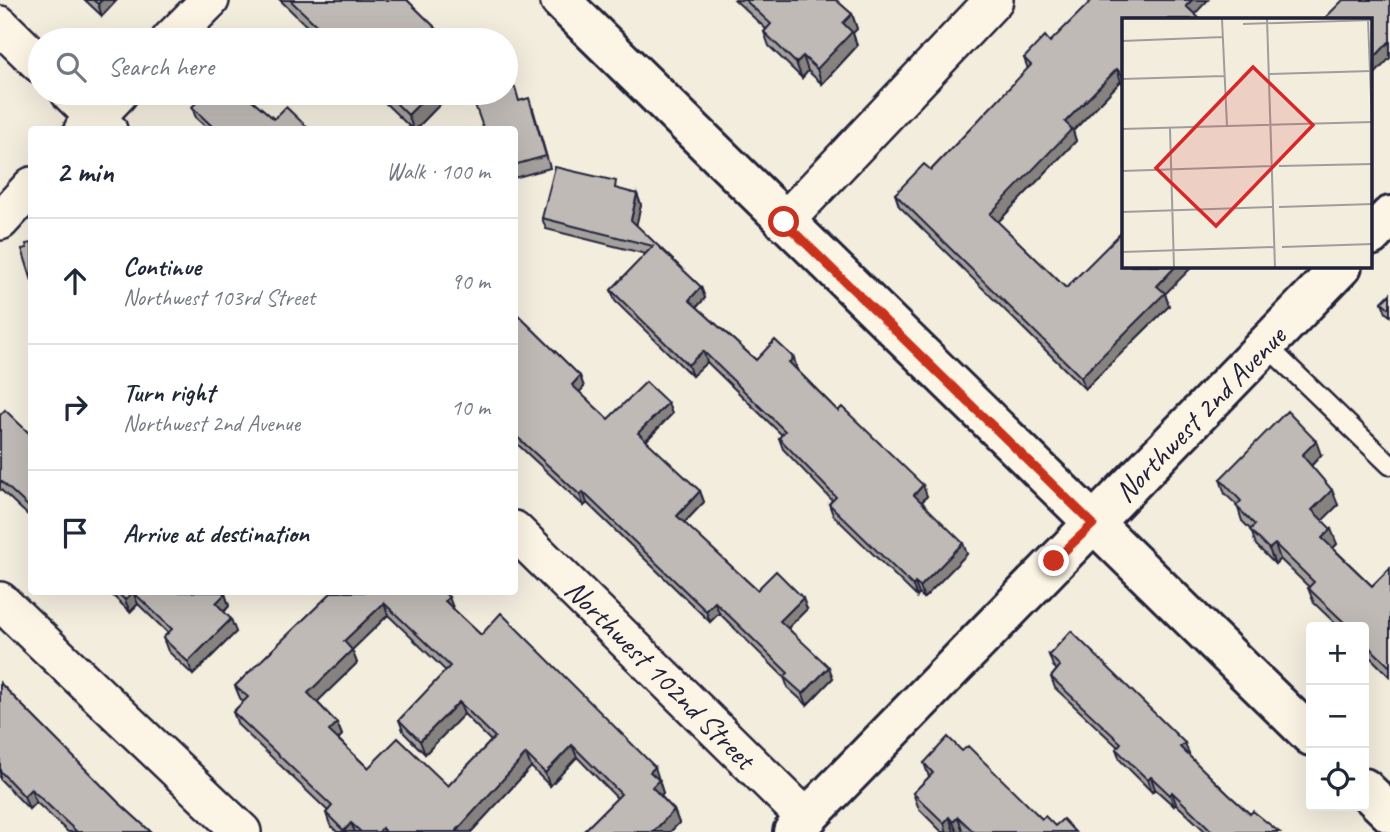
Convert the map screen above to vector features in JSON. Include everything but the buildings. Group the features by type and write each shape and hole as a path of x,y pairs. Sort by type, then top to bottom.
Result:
{"main road":[{"path":"560,0 1306,731"},
{"path":"1372,235 1390,216"},
{"name":"Northwest 2nd Avenue","path":"800,825 1340,268"},
{"path":"1369,793 1390,813"}],"street":[{"path":"182,28 210,0"},
{"path":"784,222 994,0"},
{"path":"0,25 28,52"},
{"path":"0,221 28,190"},
{"name":"Northwest 102nd Street","path":"518,534 800,825"},
{"path":"0,601 242,832"}],"lane":[{"path":"1266,345 1390,465"}],"route":[{"path":"784,222 1093,524 1054,561"}]}
